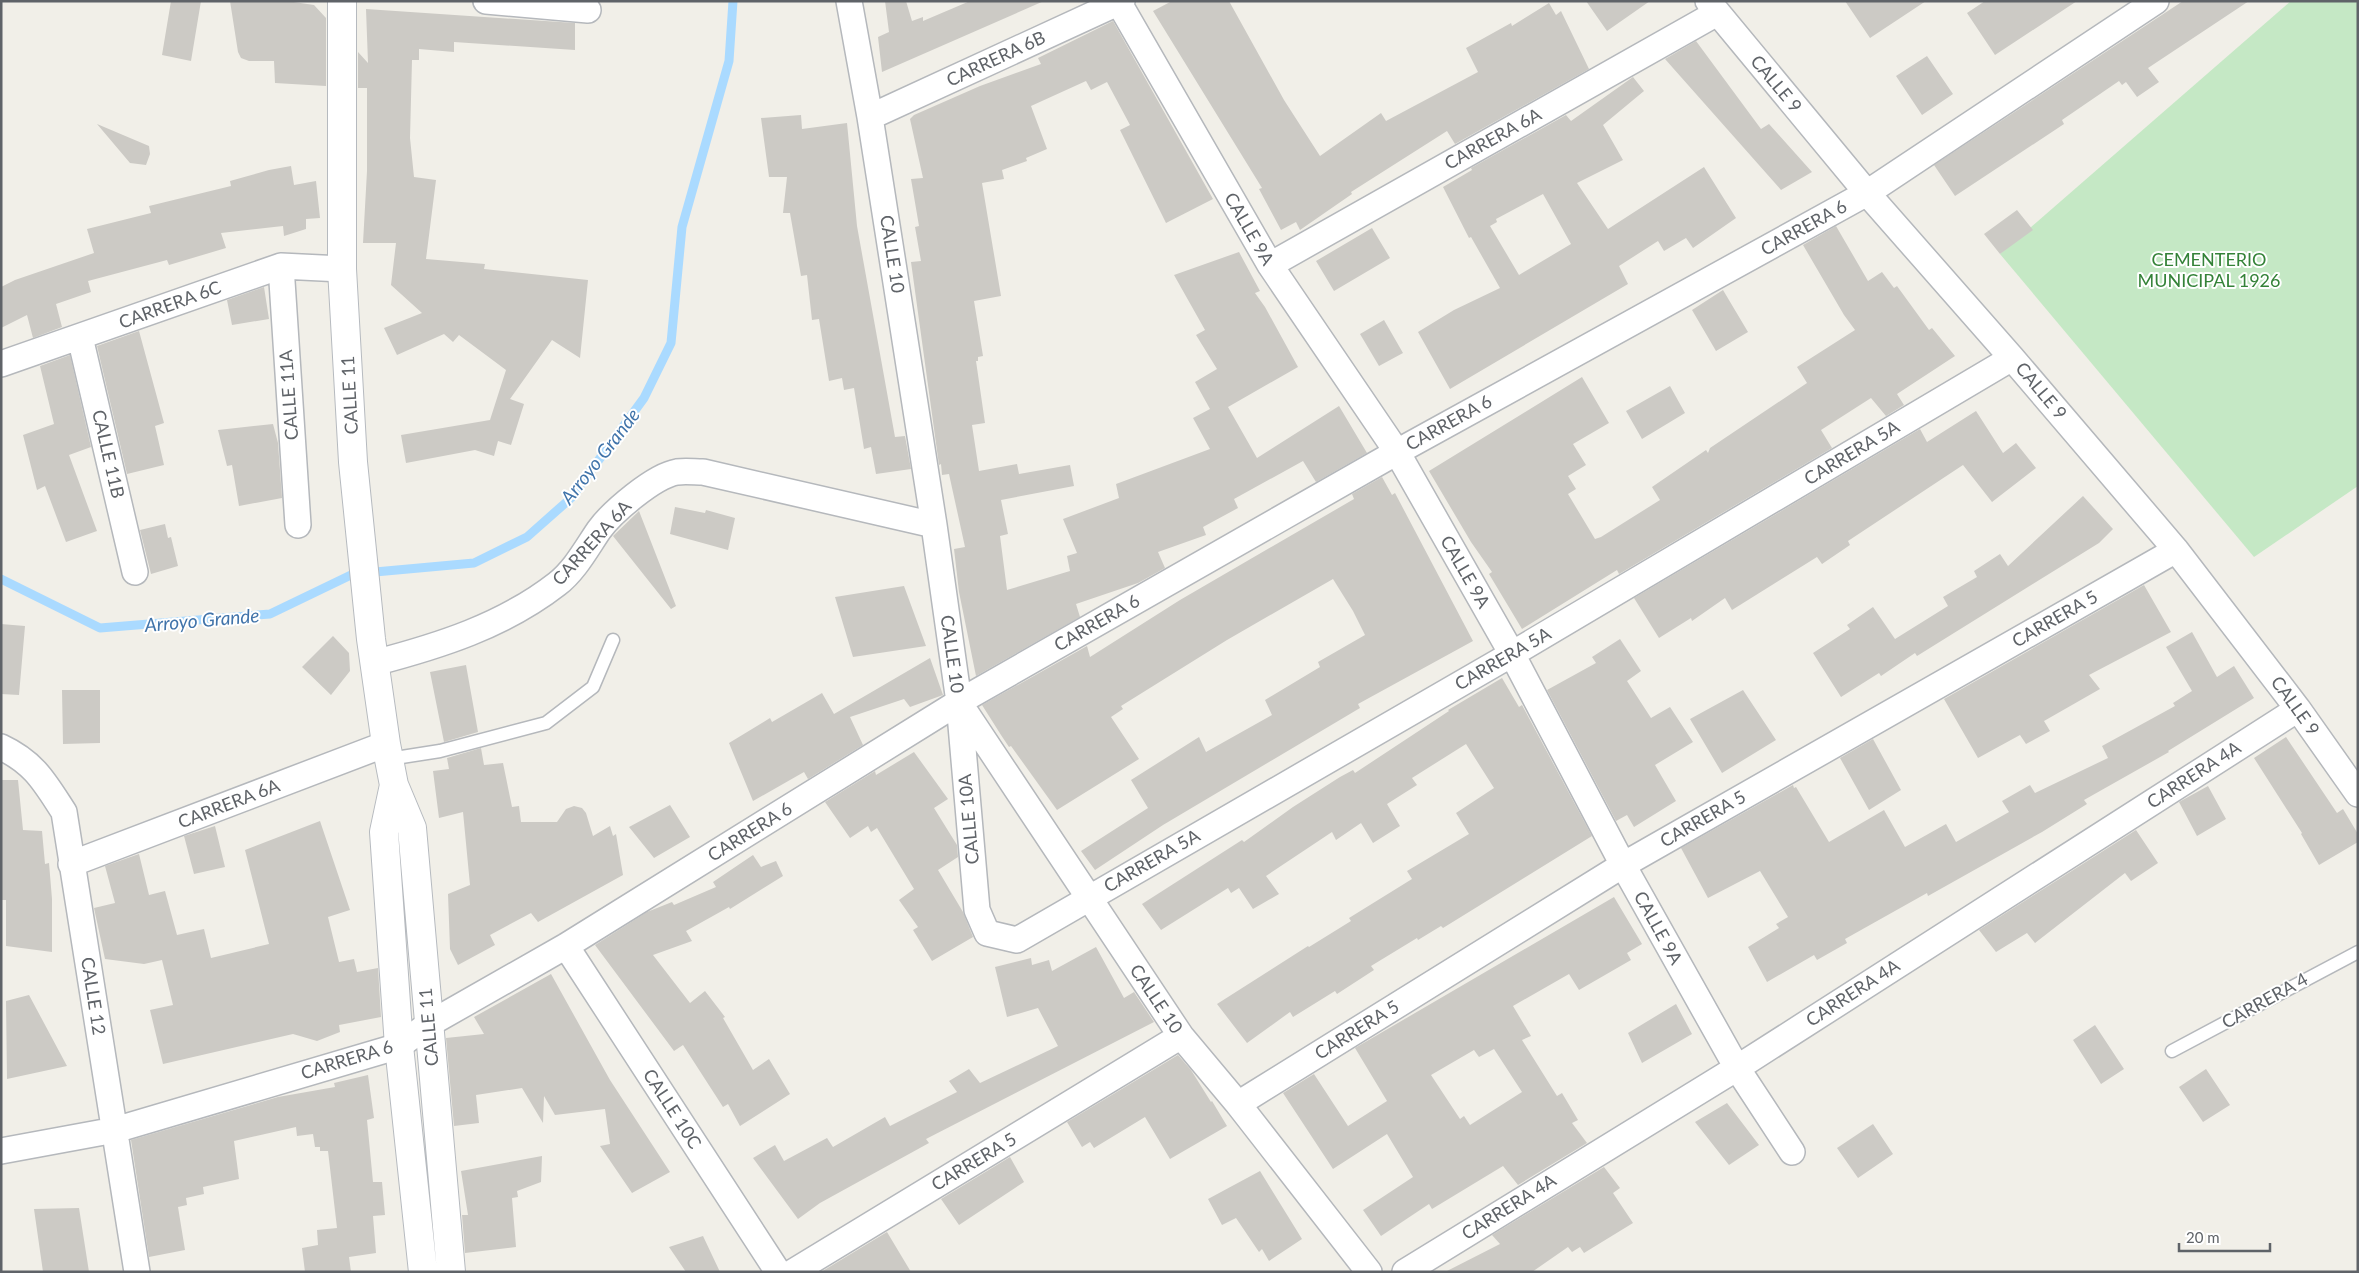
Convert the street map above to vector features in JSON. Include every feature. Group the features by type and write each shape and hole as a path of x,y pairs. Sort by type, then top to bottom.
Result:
{"street":[{"name":"CALLE 11","path":"342,1 342,269 353,462 372,651 388,752 394,785 412,828 451,1272"},
{"path":"486,1 588,10"},
{"name":"CALLE 10","path":"849,1 870,117 934,525 958,702 1181,1036 1238,1104 1368,1272"},
{"name":"CARRERA 6","path":"1,1151 115,1130 399,1046 429,1024 566,946 958,702 1396,452 1867,193 2156,1"},
{"name":"CARRERA 6B","path":"870,117 1121,2"},
{"name":"CALLE 9A","path":"1121,2 1270,265 1396,452 1512,654 1623,865 1737,1068 1792,1152"},
{"name":"CALLE 9","path":"1713,7 1867,193 2012,358 2176,550 2298,709 2358,794"},
{"name":"CARRERA 6A","path":"1270,265 1713,7"},
{"name":"CARRERA 6C","path":"1,364 281,266 342,269"},
{"name":"CALLE 11A","path":"281,266 298,525"},
{"name":"CALLE 11B","path":"80,337 135,572"},
{"name":"CARRERA 5A","path":"987,933 1017,940 1512,654 2012,358"},
{"name":"CARRERA 6A","path":"372,651 450,642 518,611 558,584 574,568 600,529 621,505 675,472 703,472 934,525"},
{"name":"CARRERA 5","path":"1238,1104 1623,865 2176,550"},
{"name":"CALLE 10A","path":"958,702 977,910 987,933"},
{"name":"CARRERA 4A","path":"1404,1272 1737,1068 2298,709"},
{"name":"CALLE 12","path":"1,747 13,753 37,771 64,812 137,1272"},
{"name":"CARRERA 6A","path":"72,864 388,752"},
{"name":"CALLE 11","path":"394,785 384,832 399,1046 424,1272"},
{"name":"CALLE 10C","path":"566,946 778,1272"},
{"name":"CARRERA 5","path":"793,1272 1181,1036"}],"lane":[{"path":"388,752 440,751 546,723 593,687 613,640"},
{"name":"CARRERA 4","path":"2172,1051 2358,952"}],"green space":[{"name":"CEMENTERIO MUNICIPAL 1926","path":"2291,1 2358,1 2358,486 2254,557 2000,254"}],"building":[{"path":"171,1 201,1 191,61 162,55"},
{"path":"230,1 287,1 314,5 326,18 326,86 275,83 274,61 249,61 241,58 238,52"},
{"path":"885,1 906,1 912,21 923,17 923,21 970,1 1044,1 882,72 878,37 889,32"},
{"path":"1172,1 1229,1 1284,100 1320,156 1381,113 1386,121 1478,72 1466,48 1511,23 1512,26 1549,3 1556,15 1561,11 1589,69 1455,144 1447,131 1351,192 1352,194 1300,230 1296,222 1281,230 1259,189 1262,188 1153,11"},
{"path":"1586,1 1650,1 1607,31"},
{"path":"1845,1 1926,1 1870,38"},
{"path":"1985,1 2077,1 1995,55 1967,13"},
{"path":"2183,1 2249,1 2148,68 2159,82 2137,97 2126,82 2122,85 2119,81 2062,120 2064,124 1955,196 1934,165"},
{"path":"366,9 575,23 575,50 454,42 454,52 419,49 419,60 412,60 410,138 414,177 436,180 426,259 485,264 484,269 588,280 580,358 552,340 510,399 524,404 511,445 498,441 494,456 475,450 406,463 401,435 490,420 506,370 459,335 453,342 444,334 397,355 384,328 422,313 391,285 396,243 363,243 367,171 367,88 358,88 358,52 368,63"},
{"path":"1113,21 1213,199 1166,223 1120,130 1130,125 1107,82 1091,90 1086,81 1031,106 1047,149 1026,158 1027,161 1002,170 1004,179 982,183 1001,296 974,301 983,356 978,357 978,361 976,361 985,423 972,425 979,471 1017,464 1019,474 1070,465 1074,486 1001,500 1008,534 1000,536 1007,590 1070,571 1067,556 1077,553 1063,519 1119,498 1116,484 1210,449 1193,418 1210,409 1195,382 1217,369 1196,335 1205,330 1174,275 1239,252 1260,291 1255,293 1265,307 1298,367 1228,407 1257,458 1339,406 1367,453 1316,482 1303,461 1234,499 1238,508 1203,527 1206,535 1158,552 1165,568 1138,583 1076,604 1080,617 976,676 959,592 954,549 965,547 949,474 942,475 941,464 939,465 911,262 921,261 915,227 919,226 911,179 923,178 910,119 914,115 980,86 1041,64 1038,58"},
{"path":"1696,41 1761,129 1769,124 1812,172 1781,190 1665,59"},
{"path":"1927,56 1953,94 1922,115 1896,76"},
{"path":"1633,77 1644,91 1603,125 1623,160 1577,183 1608,229 1704,167 1736,218 1693,248 1686,238 1664,251 1658,241 1619,266 1628,284 1450,389 1418,332 1454,310 1500,288 1471,237 1469,238 1443,187 1472,170 1471,168 1566,115 1571,121","holes":["1543,194 1571,244 1519,275 1490,226 1497,222 1496,219"]},
{"path":"801,115 802,129 847,123 857,226 895,437 905,436 911,469 876,474 871,447 864,449 854,388 844,390 842,378 829,381 819,319 812,320 807,275 801,276 790,213 783,213 787,177 769,177 761,118"},
{"path":"97,124 149,146 150,154 146,165 130,163"},
{"path":"291,166 294,185 316,181 320,218 306,219 306,229 284,236 283,226 221,233 226,248 169,265 167,260 88,281 91,292 56,304 62,327 33,338 27,315 1,328 1,287 15,280 94,253 87,229 151,213 149,206 231,186 230,181"},
{"path":"2017,210 2033,230 2000,254 1984,234"},
{"path":"1836,226 1868,281 1882,272 1894,288 1897,286 1929,330 1932,328 1955,356 1897,394 1904,405 1886,416 1871,398 1821,430 1832,448 1619,574 1617,570 1522,629 1489,574 1492,572 1471,542 1429,471 1582,377 1609,423 1573,444 1586,465 1568,476 1576,489 1568,494 1595,539 1601,537 1660,500 1652,487 1706,450 1708,453 1710,448 1807,383 1797,367 1855,330 1844,315 1803,245"},
{"path":"1372,228 1390,258 1334,291 1316,261"},
{"path":"264,287 269,319 232,325 227,300"},
{"path":"1723,290 1748,332 1716,351 1692,310"},
{"path":"1384,320 1403,353 1379,366 1360,334"},
{"path":"139,331 164,423 155,426 164,465 127,474 97,346"},
{"path":"70,355 91,447 69,455 97,531 66,542 45,486 37,490 23,435 54,424 40,366"},
{"path":"1670,386 1685,413 1642,439 1626,411"},
{"path":"1976,411 2003,453 2016,443 2036,468 1992,502 1963,465 1848,541 1850,545 1822,564 1817,557 1732,610 1725,598 1692,621 1691,618 1659,638 1634,598 1920,429 1927,442"},
{"path":"273,424 278,443 282,498 239,506 232,465 227,466 218,430"},
{"path":"1382,477 1392,495 1395,493 1473,641 1358,704 1360,708 1163,825 1095,870 1081,851 1148,808 1131,780 1199,737 1206,752 1272,715 1265,700 1320,667 1318,662 1365,635 1333,579 1227,640 1121,706 1123,709 1111,717 1139,759 1057,810 1011,746 1009,747 982,705 1087,646 1090,657 1180,600 1354,499 1352,494"},
{"path":"2083,496 2113,529 2099,543 1917,656 1915,653 1881,676 1879,673 1841,697 1813,653 1850,629 1847,625 1873,607 1895,639 1948,606 1943,597 1977,577 1974,571 2000,554 2008,566"},
{"path":"675,507 705,513 706,510 735,518 728,550 670,534"},
{"path":"639,511 676,606 671,609 613,536"},
{"path":"165,524 168,538 171,537 178,566 151,574 140,530"},
{"path":"2144,585 2171,632 2089,675 2100,689 2044,721 2050,731 2026,744 2020,735 1978,758 1944,699"},
{"path":"904,586 926,646 853,657 835,597"},
{"path":"1,624 25,626 19,695 1,694"},
{"path":"2192,632 2217,677 2234,666 2254,698 2169,752 2084,800 2087,804 2042,832 1928,896 1927,893 1845,939 1847,943 1817,960 1814,955 1767,982 1748,947 1779,928 1776,924 1788,917 1760,871 1708,898 1681,848 1793,785 1829,842 1884,810 1905,847 1946,824 1956,842 2009,812 2002,801 2030,785 2035,793 2108,758 2102,746 2175,706 2173,703 2192,691 2166,647"},
{"path":"333,636 349,653 350,671 331,695 302,667"},
{"path":"1620,639 1641,671 1627,681 1651,718 1670,707 1693,742 1655,765 1676,801 1634,827 1627,815 1616,821 1547,690 1596,663 1592,657"},
{"path":"930,658 943,695 910,707 904,699 850,717 863,745 808,779 804,772 753,801 729,743 770,718 772,722 822,693 834,714"},
{"path":"466,665 478,732 444,742 430,672"},
{"path":"1502,678 1519,707 1522,705 1592,836 1443,928 1441,926 1418,940 1417,938 1371,966 1374,970 1337,994 1335,991 1293,1017 1290,1012 1247,1043 1217,1004 1351,921 1349,918 1412,879 1407,871 1469,834 1456,813 1494,788 1466,744 1412,778 1417,785 1387,804 1400,826 1373,843 1361,823 1336,840 1332,832 1266,876 1279,894 1253,909 1239,888 1231,893 1228,888 1161,930 1142,904 1242,840 1244,842 1293,807 1340,777 1353,770 1355,773 1448,710"},
{"path":"62,690 100,690 100,743 63,744"},
{"path":"1743,690 1776,740 1722,773 1690,719"},
{"path":"2286,737 2337,813 2343,809 2358,834 2358,842 2319,865 2302,833 2254,758"},
{"path":"1873,739 1901,790 1869,810 1840,758"},
{"path":"481,748 484,765 503,763 512,807 519,806 521,822 557,822 566,809 574,806 582,808 586,813 593,836 610,826 613,836 616,834 623,875 538,922 531,913 490,935 495,945 458,965 450,949 448,894 470,885 463,812 439,818 433,771 449,769 447,758"},
{"path":"914,752 948,799 934,808 957,845 958,857 938,870 963,912 973,937 932,961 913,930 918,927 899,900 914,889 877,828 871,832 868,826 850,838 825,802 875,771 876,775"},
{"path":"1,780 18,780 23,830 42,831 45,864 49,863 52,899 52,952 6,946 6,900 1,900"},
{"path":"2208,786 2226,819 2197,836 2179,802"},
{"path":"670,805 690,837 654,858 629,827"},
{"path":"320,821 350,910 328,917 339,962 354,959 357,972 378,968 381,1017 339,1025 340,1032 317,1041 293,1034 163,1064 150,1010 173,1005 162,960 144,964 105,959 94,908 115,903 105,866 139,854 149,895 165,891 177,935 204,929 211,958 269,944 245,850"},
{"path":"215,826 225,867 194,874 184,836"},
{"path":"2136,830 2158,863 2131,881 2125,873 2035,943 2027,933 1996,952 1979,930"},
{"path":"753,855 761,867 776,861 783,876 730,909 729,907 686,931 692,941 653,955 690,1003 705,991 725,1017 723,1018 753,1070 769,1059 790,1094 740,1126 728,1104 723,1107 683,1045 674,1051 595,945 647,912 672,902 674,905 716,887 713,882"},
{"path":"1614,897 1642,944 1627,953 1631,960 1579,990 1569,974 1513,1006 1531,1036 1522,1040 1557,1096 1562,1093 1578,1120 1572,1123 1587,1143 1518,1185 1503,1166 1432,1209 1429,1204 1381,1236 1363,1210 1413,1177 1387,1134 1333,1169 1283,1093 1314,1074 1348,1126 1387,1101 1355,1048","holes":["1494,1049 1522,1092 1470,1125 1464,1116 1460,1119 1431,1075 1474,1050 1479,1057"]},
{"path":"1096,947 1124,998 1134,992 1154,1022 926,1139 929,1143 820,1203 798,1219 753,1158 775,1145 784,1161 827,1138 833,1147 885,1117 890,1126 957,1092 949,1081 969,1069 980,1083 1058,1046 1038,1008 1007,1017 995,967 1031,958 1032,965 1049,960 1052,971"},
{"path":"551,974 610,1080 670,1172 632,1193 600,1146 610,1144 605,1109 555,1115 544,1096 543,1123 522,1088 476,1095 479,1123 454,1126 446,1038 484,1034 474,1017"},
{"path":"29,995 67,1066 7,1079 6,1001"},
{"path":"1676,1004 1692,1034 1642,1063 1628,1033"},
{"path":"2095,1025 2124,1069 2101,1084 2073,1040"},
{"path":"1178,1055 1191,1070 1227,1126 1170,1159 1145,1117 1094,1148 1090,1142 1082,1147 1067,1122"},
{"path":"2206,1069 2230,1105 2203,1122 2179,1087"},
{"path":"368,1075 374,1118 367,1120 373,1182 382,1182 385,1215 373,1216 376,1253 349,1257 351,1272 305,1272 302,1248 318,1245 317,1230 337,1228 328,1151 320,1151 320,1147 315,1147 313,1134 297,1136 296,1127 234,1141 239,1179 203,1187 204,1194 186,1198 187,1205 178,1207 185,1250 149,1257 131,1140 278,1097 335,1087 334,1083"},
{"path":"1727,1103 1759,1145 1729,1165 1695,1122"},
{"path":"1873,1124 1893,1154 1858,1178 1837,1148"},
{"path":"542,1156 541,1182 517,1191 518,1197 512,1198 516,1247 465,1253 462,1215 468,1215 461,1171"},
{"path":"1010,1157 1024,1182 959,1225 941,1199"},
{"path":"1604,1167 1620,1188 1613,1193 1633,1223 1584,1253 1580,1247 1572,1252 1568,1247 1532,1272 1445,1272 1500,1244 1492,1235"},
{"path":"1260,1171 1302,1239 1269,1261 1262,1249 1259,1252 1236,1218 1222,1225 1208,1199"},
{"path":"79,1208 89,1272 43,1272 34,1209"},
{"path":"887,1232 911,1272 821,1272"},
{"path":"703,1236 720,1272 686,1272 669,1247"}],"waterway":[{"name":"Arroyo Grande","path":"1,579 100,628 270,614 353,574 474,563 527,537 571,498 644,398 671,343 682,227 729,61 733,1"}]}
